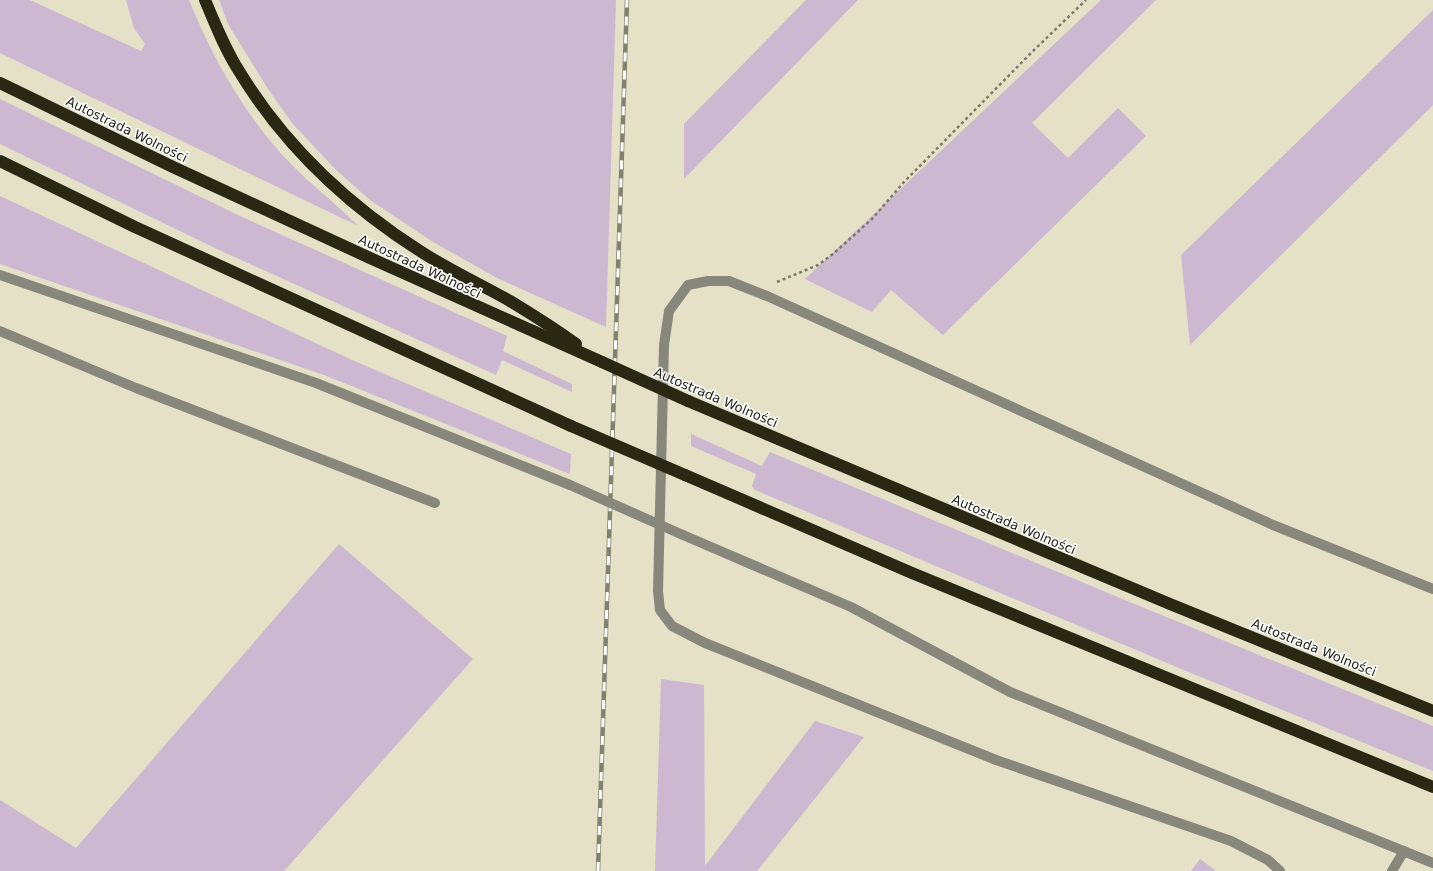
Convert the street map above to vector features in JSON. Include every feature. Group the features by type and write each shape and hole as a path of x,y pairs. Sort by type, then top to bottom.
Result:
{"highway":[{"path":"205,0 216,28 238,70 263,107 301,153 346,198 420,251 449,269 510,301 573,345"},
{"name":"Autostrada Wolności","path":"0,83 250,203 468,303 573,345 602,362 688,401 1170,604 1433,711"},
{"path":"0,161 142,230 571,426 941,585 1433,787"}],"street":[{"path":"0,275 316,383 570,485 851,607 1010,692 1433,864"},
{"path":"1280,871 1268,860 1230,841 996,760 705,643 672,626 660,610 658,591 664,345 669,310 688,284 708,280 729,281 761,294 1273,525 1433,589"},
{"path":"0,331 136,388 435,503"},
{"path":"1392,871 1404,851"}],"path":[{"path":"761,294 778,281 818,264 833,254 872,219 904,182 1033,51 1086,0"}],"shaded area":[{"path":"0,0 30,0 141,51 145,44 134,28 126,0 189,0 198,22 220,66 232,87 259,127 299,172 358,226 0,53"},
{"path":"219,0 616,0 606,327 497,278 433,242 370,200 335,169 293,124 268,89 228,24"},
{"path":"806,0 858,0 684,179 684,124"},
{"path":"1101,0 1156,0 1032,123 1068,158 1118,108 1146,136 943,335 891,290 872,312 805,279"},
{"path":"1433,10 1433,105 1190,345 1181,255"},
{"path":"0,99 242,217 507,336 503,351 572,384 572,392 502,360 496,375 219,250 0,144"},
{"path":"0,196 352,360 571,454 570,474 324,375 0,264"},
{"path":"691,434 762,466 770,452 1137,605 1433,726 1433,771 1191,673 755,490 752,486 756,474 691,446"},
{"path":"339,544 473,659 284,871 0,871 0,800 76,848"},
{"path":"661,679 704,685 705,866 815,721 864,737 757,871 655,871"},
{"path":"1200,859 1216,871 1191,871"}],"railway":[{"path":"598,871 627,0"}]}
